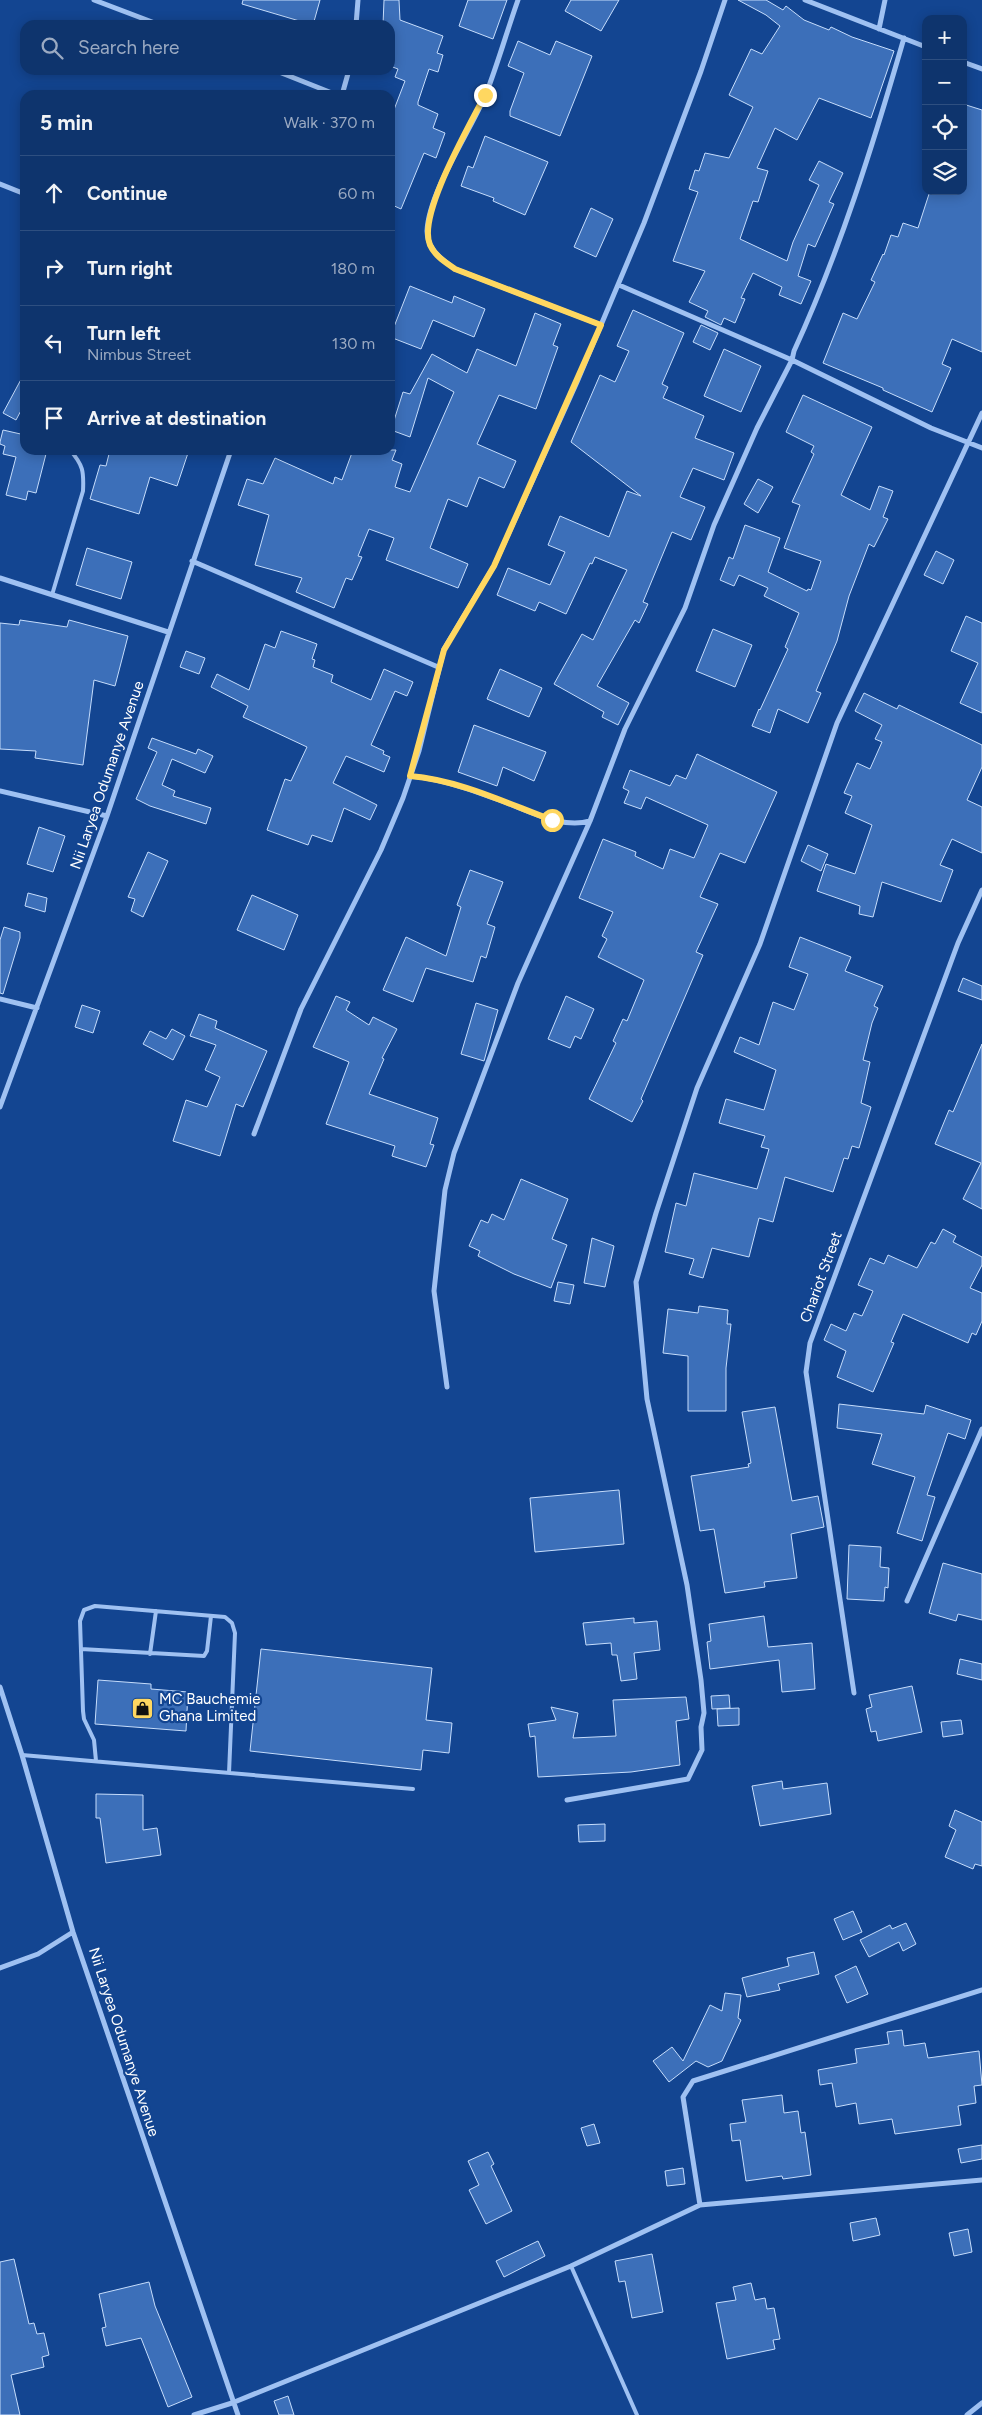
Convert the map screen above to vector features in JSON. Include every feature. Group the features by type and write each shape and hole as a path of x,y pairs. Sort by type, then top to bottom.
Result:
{"street":[{"path":"94,0 147,20"},
{"path":"356,20 358,0"},
{"path":"518,0 485,95 441,185 429,216 427,232 430,245 439,258 455,269 601,325"},
{"path":"254,1134 301,1008 381,850 418,751 438,667 444,650 494,566 644,223 698,80 725,0"},
{"path":"805,0 922,45"},
{"path":"879,28 885,0"},
{"path":"447,1387 434,1291 445,1190 454,1153 518,984 590,822 625,730 685,608 714,525 757,428 792,360 840,241 877,130 904,38"},
{"path":"967,63 982,69"},
{"path":"287,75 324,90"},
{"path":"343,90 348,75"},
{"path":"0,184 20,192"},
{"path":"618,285 792,360 931,428 982,448"},
{"path":"567,1800 688,1779 702,1750 701,1727 704,1714 694,1625 647,1399 636,1282 656,1213 697,1088 760,944 837,723 982,413"},
{"name":"Nii Laryea Odumanye Avenue","path":"0,1107 107,816 229,455"},
{"path":"192,561 438,667"},
{"path":"0,578 168,632"},
{"path":"410,776 430,777 450,783 552,820 575,824 590,822"},
{"path":"0,791 107,816"},
{"name":"Chariot Street","path":"854,1693 806,1372 810,1342 958,943 982,890"},
{"path":"0,999 37,1008"},
{"path":"907,1601 982,1429"},
{"name":"Nii Laryea Odumanye Avenue","path":"0,1686 73,1932 232,2403 238,2415"},
{"path":"0,1968 38,1954 73,1932"},
{"path":"700,2205 683,2097 693,2081 982,1990"},
{"path":"194,2415 232,2403 571,2266 700,2205 982,2180"},
{"path":"967,2415 982,2404"}],"lane":[{"path":"52,595 83,491 84,476 80,462 74,455"},
{"path":"96,1761 94,1740 84,1719 83,1711 80,1621 84,1610 95,1606 225,1617 232,1623 235,1633 229,1773"},
{"path":"150,1654 156,1611"},
{"path":"81,1649 204,1656 207,1651 211,1616"},
{"path":"22,1755 413,1789"},
{"path":"571,2266 637,2415"}],"building":[{"path":"243,0 320,0 314,20 296,20 242,4"},
{"path":"384,0 399,0 400,20 443,36 437,53 443,55 438,72 429,69 418,105 438,114 433,128 445,133 436,158 424,153 401,209 395,206 395,107 405,81 395,77 398,69 395,68 395,20 383,20"},
{"path":"468,0 507,0 493,39 459,26"},
{"path":"571,0 619,0 601,31 565,11"},
{"path":"738,0 766,0 783,10 786,6 804,20 829,30 831,27 852,37 894,51 871,118 819,98 797,140 775,128 757,168 768,171 758,202 753,201 740,239 787,261 793,242 819,185 809,180 819,161 843,173 829,202 834,204 815,247 808,244 798,276 811,281 801,304 779,295 782,287 753,273 741,298 745,299 735,323 724,318 721,325 705,317 708,311 689,302 705,271 673,261 698,192 689,189 695,170 699,171 705,153 729,158 753,107 729,95 751,49 762,54 780,26 766,15"},
{"path":"518,41 550,55 556,41 592,56 560,136 510,116 510,111 524,73 508,66"},
{"path":"967,105 982,110 982,352 952,339 942,364 951,368 932,412 883,390 883,388 823,363 843,313 857,319 875,282 871,280 884,255 891,235 898,237 903,223 918,228 929,195 967,195"},
{"path":"485,136 548,162 525,215 493,201 494,198 461,186 468,166 473,168"},
{"path":"591,208 613,219 596,257 574,247"},
{"path":"410,286 452,303 454,296 485,309 474,337 433,320 421,349 395,339 395,324"},
{"path":"633,310 684,333 662,384 668,387 663,398 704,416 695,438 734,453 724,480 693,468 680,497 705,507 691,540 672,532 643,602 648,604 639,623 635,620 597,686 629,703 618,725 602,717 604,712 554,684 582,634 593,640 627,570 595,557 592,564 590,563 566,614 539,602 535,611 497,595 508,568 550,585 565,552 548,545 560,516 609,537 627,491 641,496 571,442 600,375 615,382 629,351 617,346"},
{"path":"535,313 561,324 553,345 558,347 536,409 499,395 477,444 516,461 504,488 479,477 467,507 448,499 430,548 468,564 458,588 386,560 394,538 369,529 358,556 362,557 352,580 346,578 334,608 296,592 302,578 255,565 269,515 238,505 247,479 263,484 275,458 333,484 335,477 342,480 351,455 394,455 392,460 402,464 395,487 410,492 454,392 428,378 410,437 395,431 395,417 403,392 410,394 432,354 467,373 477,349 516,366"},
{"path":"701,325 718,333 710,350 693,342"},
{"path":"724,349 761,366 741,412 704,396"},
{"path":"20,381 20,412 16,420 3,413"},
{"path":"803,395 872,427 841,495 870,510 879,486 893,491 883,517 888,519 874,547 869,544 849,596 837,641 816,691 821,693 808,723 778,709 770,733 752,726 788,649 785,647 799,613 764,596 768,588 739,575 734,586 720,580 729,557 733,559 745,525 780,538 768,572 807,591 808,589 811,590 821,561 784,548 800,505 792,502 814,454 811,452 814,446 786,432"},
{"path":"3,430 20,434 20,455 46,455 36,493 28,491 26,500 6,495 16,457 3,454 5,446 0,444"},
{"path":"109,455 187,455 177,486 150,477 139,514 90,499 100,465 106,466"},
{"path":"758,479 773,487 758,513 744,504"},
{"path":"87,548 132,562 121,599 76,585"},
{"path":"936,551 954,560 943,584 924,575"},
{"path":"966,616 982,623 982,713 960,703 978,663 951,651"},
{"path":"20,620 67,627 69,620 128,636 115,686 94,680 83,765 35,758 36,751 0,749 0,623 19,625"},
{"path":"713,629 752,645 735,687 696,671"},
{"path":"281,631 317,644 312,659 315,660 313,667 333,675 331,682 371,700 384,669 413,682 407,696 395,691 371,745 384,751 383,754 390,757 384,772 346,756 333,783 377,805 370,820 344,808 332,842 312,835 308,845 267,830 285,779 291,781 307,747 243,717 248,706 211,687 217,674 249,690 265,644 275,648"},
{"path":"186,651 205,658 199,674 180,667"},
{"path":"500,669 542,688 529,717 487,699"},
{"path":"864,693 897,709 899,705 982,745 982,767 967,800 982,807 982,853 952,839 940,865 953,870 941,902 882,882 873,917 859,914 860,906 817,891 826,864 855,874 872,825 845,813 852,796 844,793 857,763 870,769 882,742 875,739 882,725 855,711"},
{"path":"474,725 546,752 534,781 503,767 497,786 458,772"},
{"path":"152,738 196,754 198,749 213,756 205,773 172,759 162,785 175,791 173,796 211,808 206,824 150,806 136,799 157,752 148,748"},
{"path":"697,754 777,792 745,863 720,853 700,897 718,904 696,952 703,955 641,1099 643,1101 632,1122 589,1099 616,1043 613,1041 623,1019 627,1021 644,980 598,957 607,939 602,936 613,912 579,898 603,839 636,852 635,856 663,869 670,849 694,858 708,825 646,797 641,809 624,803 629,791 623,788 630,770 670,786 676,775 686,779"},
{"path":"39,827 65,836 53,872 27,864"},
{"path":"808,845 828,854 821,871 801,861"},
{"path":"148,852 168,861 143,917 131,911 135,899 128,897"},
{"path":"470,870 503,882 487,924 495,927 486,958 481,956 473,982 426,968 413,1002 383,990 406,937 446,956 461,907 457,905"},
{"path":"28,893 47,898 45,912 25,906"},
{"path":"252,895 298,915 284,950 237,930"},
{"path":"4,927 20,932 20,938 3,994 0,993 0,940"},
{"path":"800,937 851,957 845,971 883,986 874,1006 878,1008 872,1023 863,1060 870,1062 861,1103 871,1107 859,1148 852,1146 848,1159 844,1158 833,1192 785,1177 773,1222 759,1218 749,1257 712,1248 703,1278 689,1274 694,1259 665,1252 676,1203 686,1206 694,1173 757,1189 769,1149 761,1147 765,1136 719,1123 726,1099 764,1110 776,1070 734,1052 740,1037 759,1045 773,1002 794,1010 808,974 789,967"},
{"path":"963,978 982,986 982,1000 958,991"},
{"path":"336,996 350,1002 346,1010 369,1025 373,1017 397,1029 382,1058 384,1059 369,1094 438,1118 430,1144 434,1145 426,1167 392,1156 395,1146 326,1124 349,1062 313,1047"},
{"path":"566,996 594,1009 581,1039 575,1036 570,1048 548,1039"},
{"path":"476,1003 498,1010 484,1061 461,1054"},
{"path":"82,1005 100,1011 93,1033 75,1027"},
{"path":"199,1014 217,1021 215,1028 267,1051 243,1107 236,1104 220,1156 173,1141 186,1100 207,1107 220,1077 205,1070 216,1045 190,1036"},
{"path":"172,1029 185,1036 173,1060 143,1044 150,1031 166,1039"},
{"path":"982,1044 982,1209 963,1199 981,1163 935,1144 949,1110 953,1112"},
{"path":"521,1179 568,1199 552,1239 567,1245 551,1288 514,1274 478,1256 480,1251 469,1246 481,1220 488,1223 492,1214 504,1220"},
{"path":"943,1229 956,1236 953,1242 982,1257 982,1265 970,1288 982,1293 982,1321 976,1335 972,1333 968,1343 903,1314 891,1342 894,1343 873,1392 837,1377 846,1351 824,1340 831,1324 846,1331 854,1313 862,1316 873,1291 858,1285 870,1258 884,1264 888,1255 917,1268 931,1242 935,1244"},
{"path":"592,1238 614,1246 605,1287 584,1283"},
{"path":"558,1282 574,1285 570,1304 554,1301"},
{"path":"699,1306 728,1310 727,1324 731,1324 726,1368 726,1411 688,1411 688,1356 663,1353 668,1309 698,1313"},
{"path":"839,1404 924,1414 926,1405 971,1420 965,1439 948,1433 927,1495 935,1497 922,1541 897,1533 915,1477 872,1464 882,1434 837,1428"},
{"path":"775,1407 792,1501 818,1496 824,1527 791,1534 797,1578 764,1582 765,1587 725,1593 714,1529 700,1531 691,1476 749,1467 748,1464 751,1463 742,1412"},
{"path":"619,1490 624,1544 535,1552 530,1498"},
{"path":"849,1545 881,1547 880,1567 889,1568 888,1588 885,1587 884,1601 847,1599"},
{"path":"943,1563 982,1574 982,1620 958,1614 956,1621 929,1613"},
{"path":"764,1616 768,1647 812,1643 815,1689 782,1692 779,1660 710,1669 707,1642 711,1641 709,1624"},
{"path":"634,1618 634,1623 657,1621 660,1650 634,1653 637,1679 621,1681 617,1655 612,1655 611,1643 586,1645 583,1623"},
{"path":"261,1649 432,1668 426,1720 452,1723 449,1753 423,1750 421,1770 250,1751"},
{"path":"960,1659 982,1664 982,1680 957,1674"},
{"path":"98,1680 151,1684 151,1689 188,1692 186,1731 95,1724"},
{"path":"912,1686 922,1732 878,1741 876,1731 871,1732 866,1709 872,1707 869,1695"},
{"path":"729,1695 730,1708 712,1709 711,1696"},
{"path":"686,1697 689,1719 676,1721 680,1765 631,1772 538,1777 535,1736 530,1737 528,1724 556,1720 551,1707 578,1713 573,1738 616,1736 613,1700"},
{"path":"739,1708 739,1725 718,1726 717,1709"},
{"path":"961,1720 963,1734 943,1737 941,1722"},
{"path":"782,1781 783,1789 827,1783 831,1814 760,1826 752,1786"},
{"path":"96,1794 143,1795 143,1830 157,1828 161,1855 106,1863 100,1818 96,1818"},
{"path":"955,1810 982,1822 982,1866 975,1864 973,1869 945,1857 956,1830 949,1826"},
{"path":"605,1824 605,1841 579,1842 578,1825"},
{"path":"853,1911 862,1932 843,1940 834,1919"},
{"path":"906,1923 916,1944 903,1951 899,1942 869,1957 860,1940 890,1925 892,1929"},
{"path":"814,1952 819,1974 778,1984 780,1990 747,1997 742,1978 789,1966 787,1958"},
{"path":"856,1966 868,1994 847,2003 835,1976"},
{"path":"725,1993 741,1995 738,2018 741,2020 722,2061 708,2067 696,2061 669,2082 653,2061 672,2047 683,2061 710,2005 722,2011"},
{"path":"902,2030 904,2046 925,2043 928,2058 979,2051 982,2085 974,2086 976,2103 958,2106 961,2125 895,2134 892,2119 859,2124 856,2103 836,2107 832,2083 820,2085 818,2070 857,2063 855,2049 889,2044 887,2032"},
{"path":"782,2095 784,2113 798,2111 801,2133 805,2132 811,2175 783,2179 782,2176 746,2181 740,2140 732,2141 730,2124 746,2122 742,2100"},
{"path":"594,2124 600,2143 587,2146 581,2128"},
{"path":"982,2145 982,2159 961,2163 958,2149"},
{"path":"488,2152 494,2164 491,2166 512,2211 486,2224 469,2190 479,2185 468,2161"},
{"path":"683,2168 685,2184 667,2186 665,2171"},
{"path":"876,2218 880,2235 853,2241 850,2223"},
{"path":"968,2229 972,2252 954,2256 949,2233"},
{"path":"538,2241 545,2256 504,2277 496,2261"},
{"path":"652,2254 663,2312 632,2318 625,2281 619,2282 615,2261"},
{"path":"14,2259 29,2324 34,2323 37,2334 44,2333 49,2355 42,2357 44,2367 11,2375 20,2415 0,2415 0,2262"},
{"path":"149,2282 155,2306 192,2397 168,2407 141,2338 106,2346 102,2328 106,2327 99,2294"},
{"path":"751,2283 755,2300 765,2298 767,2309 774,2308 780,2339 773,2340 775,2349 727,2359 716,2303 736,2300 733,2287"},
{"path":"288,2396 294,2415 279,2415 274,2401"}],"place":[{"name":"MC Bauchemie Ghana Limited","path":"143,1708"}],"route":[{"path":"485,95 441,185 429,216 427,232 430,245 439,258 455,269 601,325 494,566 444,650 410,776 430,777 450,783 552,820"}]}
